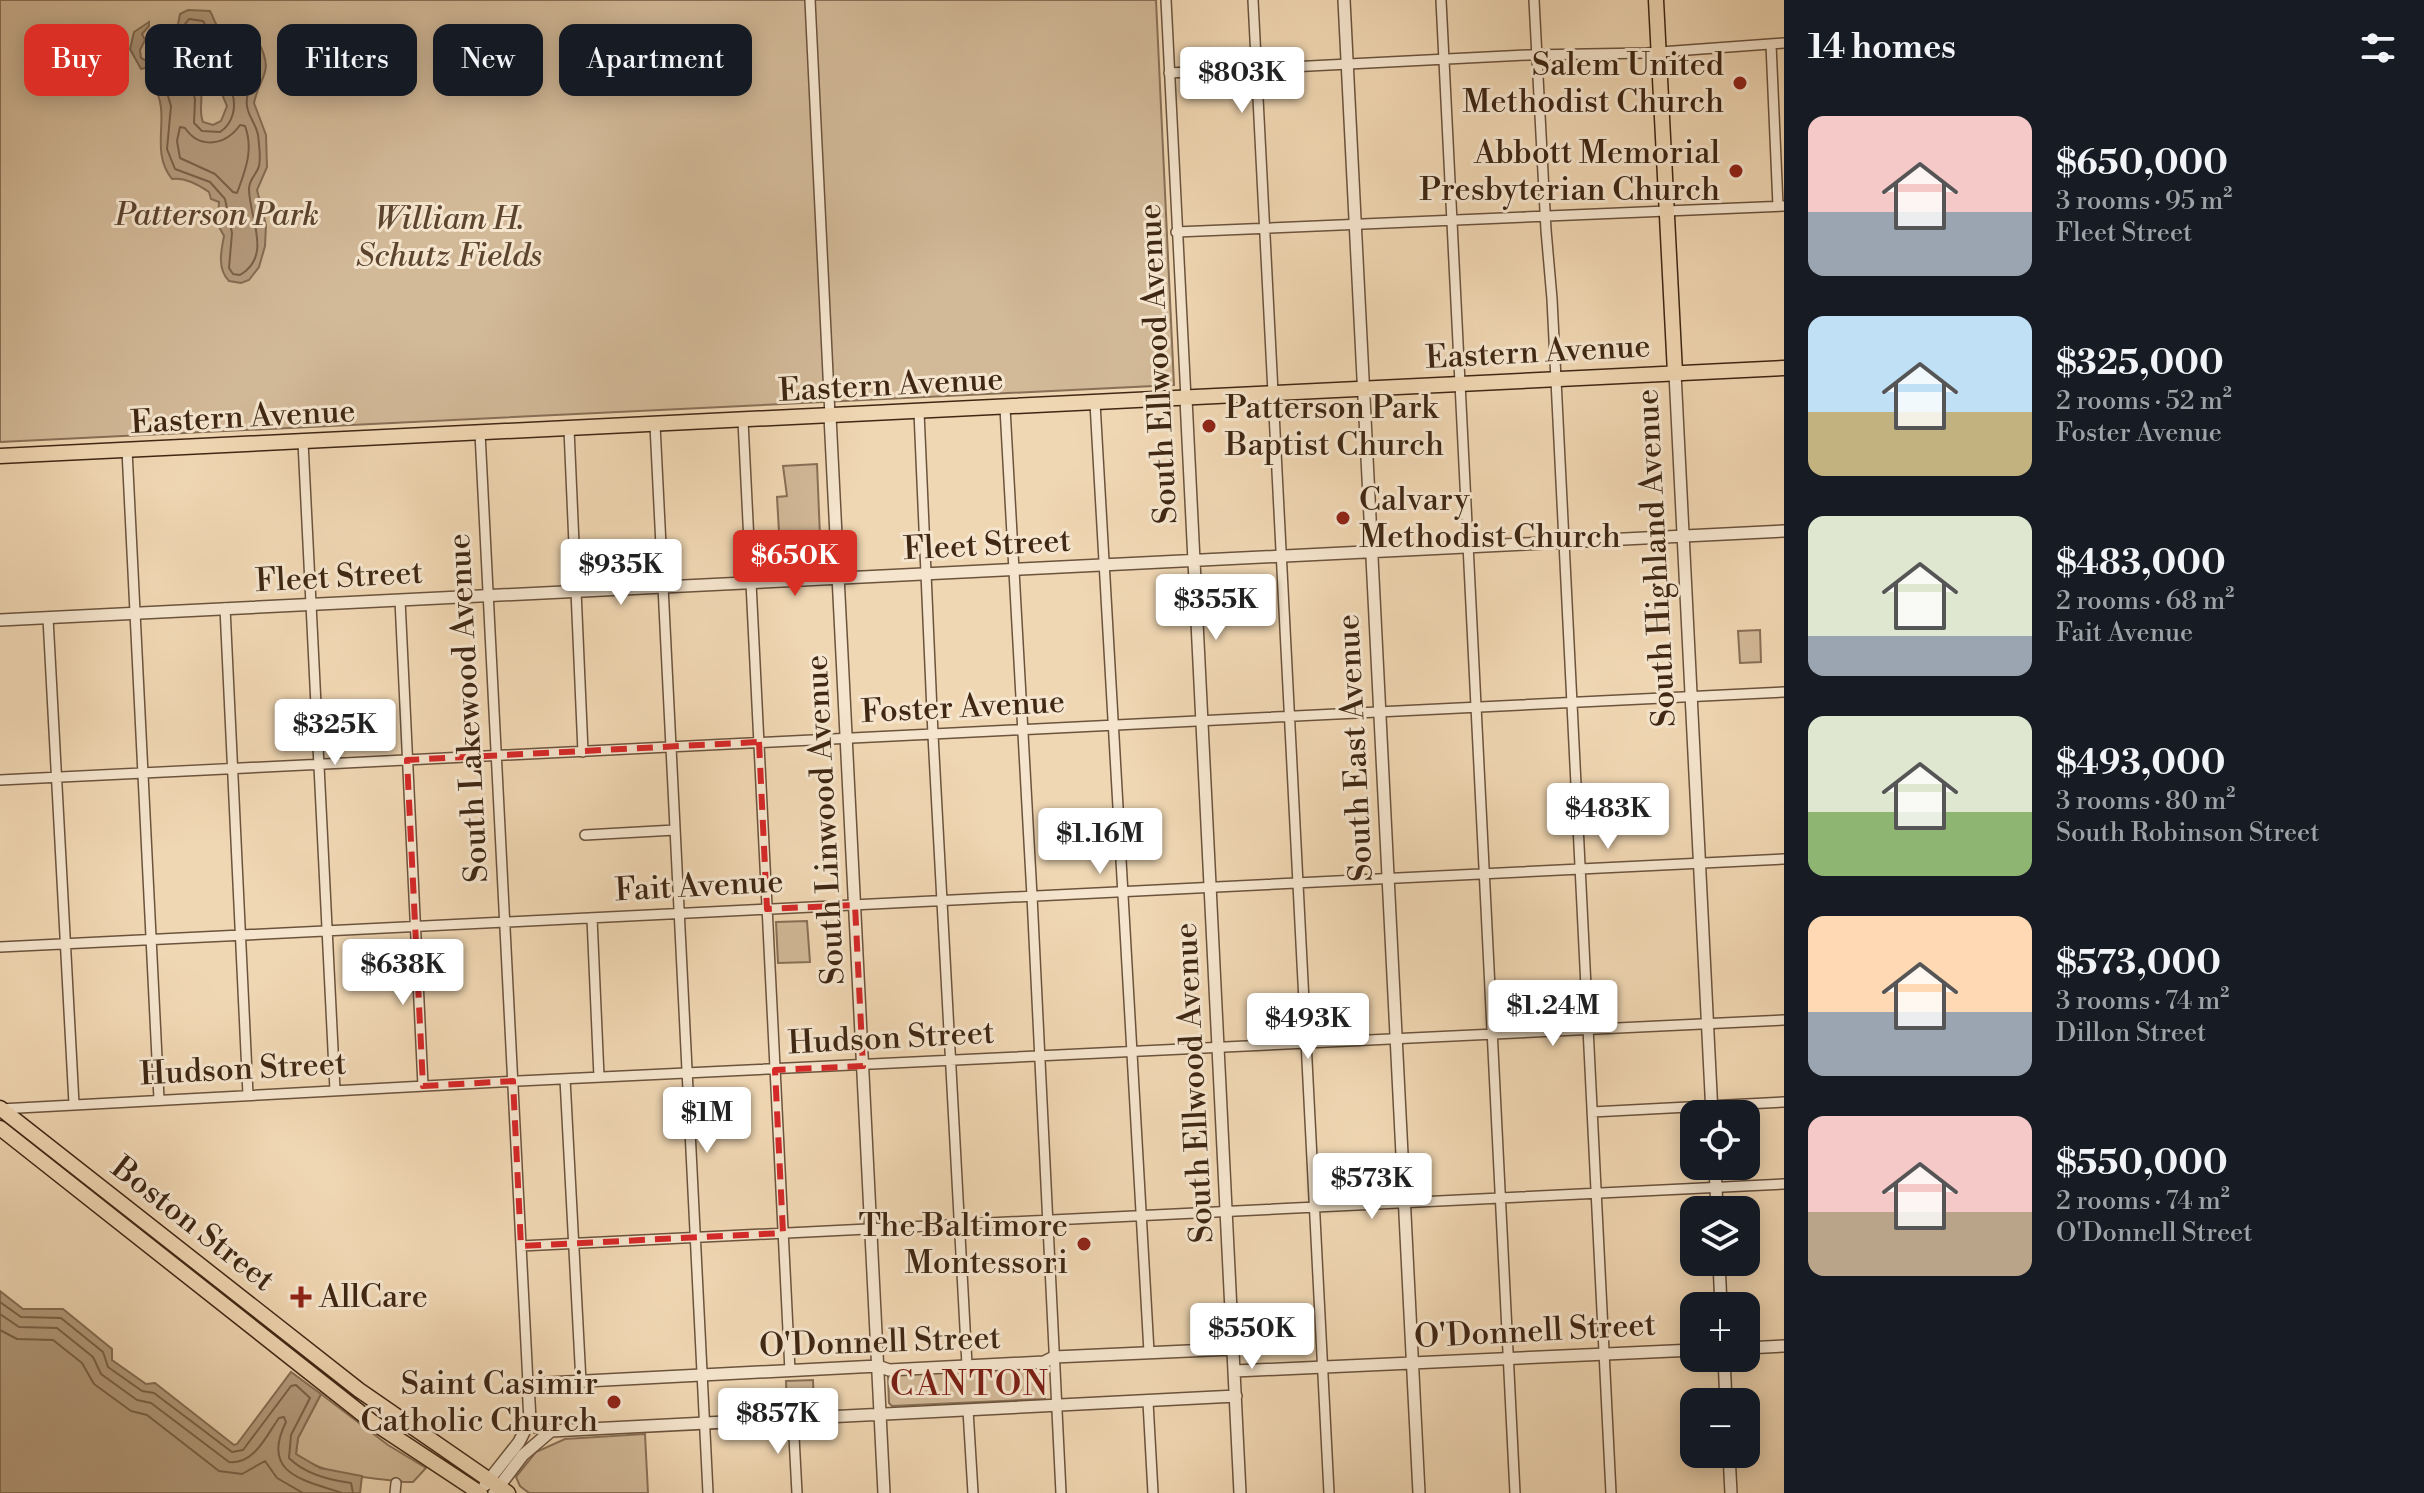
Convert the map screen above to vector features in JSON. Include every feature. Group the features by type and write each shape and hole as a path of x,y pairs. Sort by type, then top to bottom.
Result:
{"main road":[{"name":"South Highland Avenue","path":"1656,0 1675,373"},
{"name":"Eastern Avenue","path":"0,456 1784,368"},
{"name":"Boston Street","path":"0,1109 383,1408 498,1488"},
{"name":"Boston Street","path":"0,1128 371,1421 480,1493"}],"street":[{"name":"South Linwood Avenue","path":"810,0 884,1493"},
{"name":"South Ellwood Avenue","path":"1166,0 1240,1493"},
{"path":"1253,0 1329,1493"},
{"name":"South East Avenue","path":"1344,0 1419,1493"},
{"path":"1441,0 1515,1493"},
{"path":"1534,0 1556,379 1611,1493"},
{"path":"1169,73 1659,52 1784,43"},
{"path":"1176,232 1781,206 1771,44"},
{"name":"South Highland Avenue","path":"1675,373 1712,1100"},
{"path":"1095,403 1149,1352"},
{"path":"1005,408 1061,1493"},
{"path":"919,412 967,1365"},
{"path":"743,421 790,1371"},
{"path":"655,425 708,1493"},
{"path":"569,429 583,752"},
{"name":"South Lakewood Avenue","path":"480,433 530,1420"},
{"path":"303,442 335,1089"},
{"path":"127,450 159,1099"},
{"name":"Fleet Street","path":"0,620 1784,531"},
{"path":"400,600 423,1086"},
{"path":"225,608 248,1095"},
{"path":"48,618 74,1104"},
{"name":"Foster Avenue","path":"0,780 1784,692"},
{"path":"585,835 675,830"},
{"name":"Fait Avenue","path":"0,947 1784,859"},
{"path":"592,918 599,1077"},
{"name":"Hudson Street","path":"0,1109 335,1089 1784,1020"},
{"path":"565,1079 581,1382"},
{"path":"1760,1105 1784,1102"},
{"path":"1592,1112 1680,1111"},
{"path":"1716,1180 1716,1196"},
{"path":"521,1246 1784,1184"},
{"path":"1760,1347 1784,1346"},
{"name":"O'Donnell Street","path":"528,1384 878,1366 889,1370 1044,1362 1054,1357 1233,1349"},
{"name":"O'Donnell Street","path":"1235,1371 1680,1351"},
{"path":"498,1488 530,1420 536,1427 551,1431 1236,1396"},
{"path":"1148,1402 1153,1493"},
{"path":"968,1410 973,1493"},
{"path":"793,1418 797,1493"},
{"path":"480,1493 498,1488 523,1455 551,1431"},
{"path":"1730,1468 1731,1493"}],"highlighted area":[{"path":"759,742 767,909 855,905 861,1014 863,1066 775,1070 783,1233 521,1246 513,1081 423,1086 407,760"}],"green space":[{"name":"Patterson Park","path":"0,0 1156,0 1174,385 0,442"},
{"path":"817,464 821,561 759,565 758,552 780,550 777,497 787,496 783,466"},
{"path":"1760,630 1761,662 1740,663 1738,631"},
{"path":"807,921 810,962 778,963 776,922"},
{"path":"1046,1366 1045,1399 892,1406 889,1403 888,1376 891,1372"},
{"path":"813,1380 814,1407 787,1408 786,1381"},
{"path":"321,1394 388,1445 426,1468 413,1482 404,1482 334,1472 296,1454 298,1438"},
{"path":"645,1434 648,1493 529,1493 520,1486 516,1477 536,1452 565,1439"}],"water":[{"path":"188,10 210,11 216,24 178,24 180,14"},
{"path":"145,25 142,34 145,40 140,50 141,58 145,60 145,68 141,69 130,49 134,32"},
{"path":"261,48 266,67 261,84"},
{"path":"159,96 201,96 203,122 213,125 221,121 227,106 223,96 256,96 254,103 266,135 267,167 257,190 266,225 265,246 259,267 249,280 241,283 229,281 223,271 224,236 218,225 219,202 211,199 209,192 196,184 172,179 165,168"},
{"path":"0,1291 23,1309 63,1309 112,1349 112,1360 146,1384 155,1383 234,1445 291,1372 321,1394 298,1438 296,1454 320,1468 362,1476 360,1493 0,1493"}],"place":[{"name":"Salem United Methodist Church","path":"1740,83"},
{"name":"Abbott Memorial Presbyterian Church","path":"1736,171"},
{"name":"Patterson Park Baptist Church","path":"1209,426"},
{"name":"Calvary Methodist Church","path":"1343,518"},
{"name":"The Baltimore Montessori","path":"1084,1244"},
{"name":"AllCare","path":"301,1297"},
{"name":"Saint Casimir Catholic Church","path":"614,1402"}],"district":[{"name":"CANTON","path":"970,1385"}],"park label":[{"name":"William H. Schutz Fields","path":"449,238"}]}
